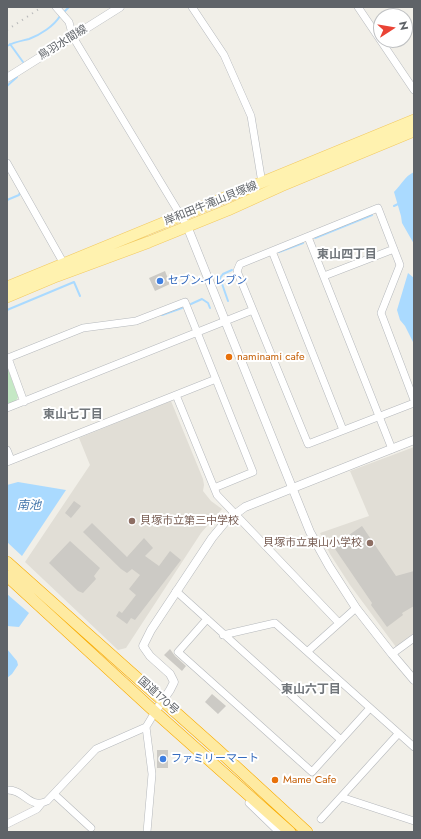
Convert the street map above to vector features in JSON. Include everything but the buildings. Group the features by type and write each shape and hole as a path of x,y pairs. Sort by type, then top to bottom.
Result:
{"highway":[{"name":"国道170号","path":"7,562 164,701 307,832"},
{"name":"国道170号","path":"7,576 155,712 290,832"},
{"path":"7,581 31,599"}],"main road":[{"name":"岸和田牛滝山貝塚線","path":"7,287 414,120"},
{"name":"岸和田牛滝山貝塚線","path":"7,297 57,276 149,242 228,210 281,186 414,131"}],"street":[{"path":"56,7 68,22 73,37 187,226 310,532 325,560 356,608 414,680"},
{"name":"鳥羽水間線","path":"7,78 120,7"},
{"path":"192,7 224,55 251,116 262,183"},
{"path":"358,7 414,90"},
{"path":"7,163 64,264"},
{"path":"414,400 381,313 400,264 378,208 240,264 237,271 308,444 414,403"},
{"path":"308,237 392,449"},
{"path":"324,276 394,249"},
{"path":"272,251 343,430"},
{"path":"24,402 8,358 83,328 136,321 185,302 253,472 214,488"},
{"path":"7,408 253,310"},
{"path":"7,450 9,461 216,379"},
{"path":"176,395 217,495 339,623"},
{"path":"7,824 37,809 47,801 96,749 146,726 164,701 174,682 170,674 150,656 143,646 150,630 212,538 226,520 245,507 414,440"},
{"path":"176,591 341,740"},
{"path":"308,652 356,608"},
{"path":"207,619 178,652 312,772 370,708"},
{"path":"223,635 275,623 414,747"},
{"path":"392,654 414,638"},
{"path":"146,726 152,774 146,832"},
{"path":"321,819 398,734"},
{"path":"221,770 228,783 279,832"},
{"path":"7,790 16,792 35,804 42,804"},
{"path":"54,794 91,828"},
{"path":"340,798 414,821"}],"shaded area":[{"name":"貝塚市立第三中学校","path":"171,401 203,479 203,491 211,501 222,509 201,533 126,648 118,650 25,562 90,465 79,438"},
{"name":"貝塚市立東山小学校","path":"414,447 414,633 396,647 350,585 330,554 320,533 369,516 350,471"}],"green space":[{"path":"7,366 18,397 16,401 7,404"}],"water":[{"path":"414,172 414,244 402,223 394,192 405,178"},
{"path":"408,273 414,278 414,344 405,326 400,320 397,310"},
{"name":"南池","path":"18,482 66,490 22,556 7,542 7,485"},
{"path":"7,594 29,613 19,627 7,626"},
{"path":"7,649 17,661 18,665 12,674 7,678"}],"waterway":[{"path":"64,12 69,7"},
{"path":"7,46 38,35 50,27 60,16"},
{"path":"10,44 23,62"},
{"path":"7,86 17,77"},
{"path":"7,200 19,195 20,192"},
{"path":"394,206 398,204"},
{"path":"315,238 372,215"},
{"path":"279,252 303,243"},
{"path":"228,301 220,278 223,274 232,270"},
{"path":"7,310 74,282 80,296"},
{"path":"191,304 202,299 208,303 210,308"},
{"path":"162,315 182,308"}],"railway":[{"path":"7,30 42,7"}],"place":[{"name":"セブン-イレブン","path":"160,281"},
{"name":"naminami cafe","path":"229,357"},
{"name":"貝塚市立第三中学校","path":"132,521"},
{"name":"貝塚市立東山小学校","path":"370,543"},
{"name":"ファミリーマート","path":"163,759"},
{"name":"Mame Cafe","path":"275,780"}],"district":[{"name":"東山四丁目","path":"347,255"},
{"name":"東山七丁目","path":"73,415"},
{"name":"東山六丁目","path":"311,690"}]}
